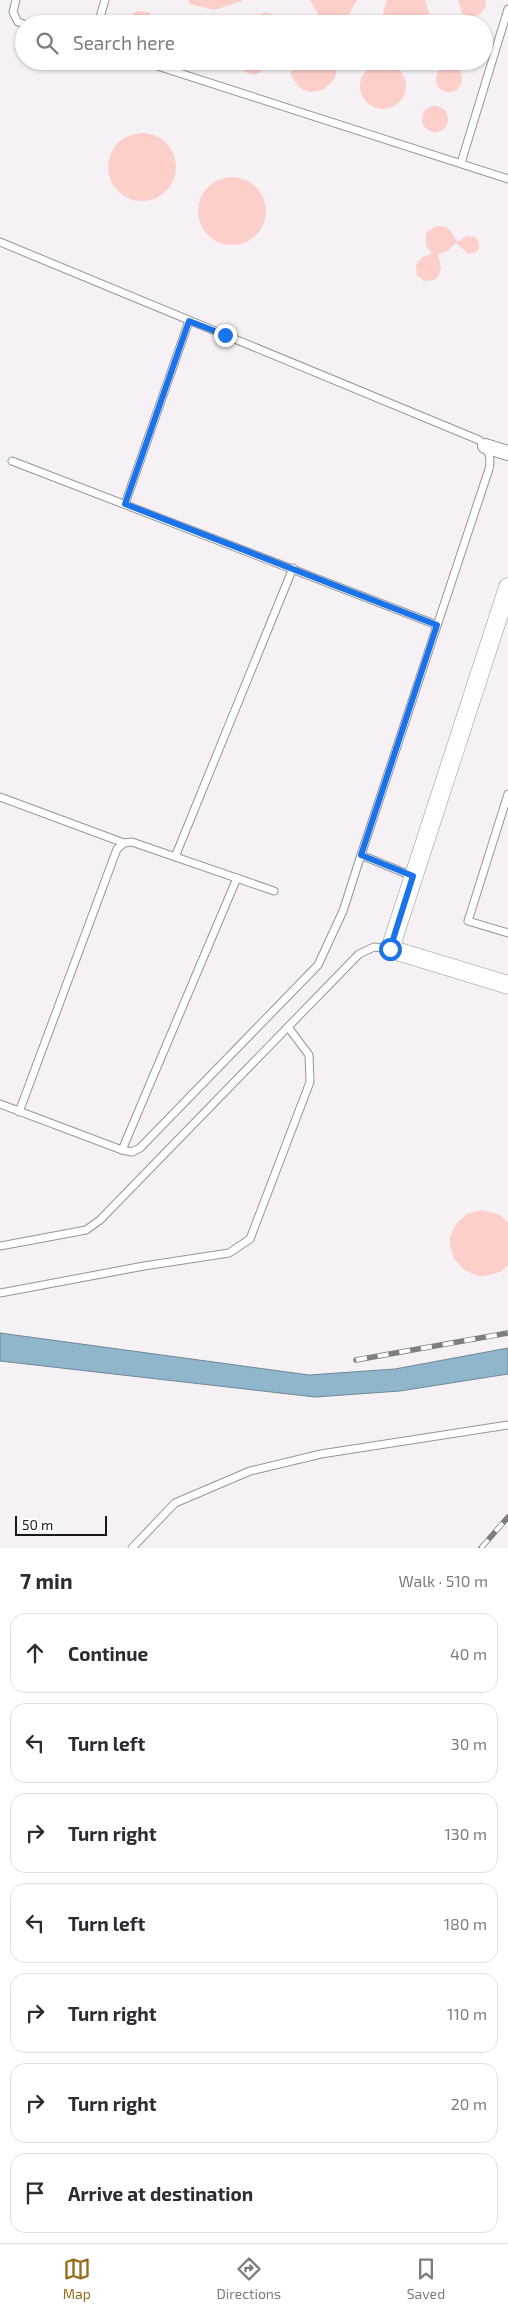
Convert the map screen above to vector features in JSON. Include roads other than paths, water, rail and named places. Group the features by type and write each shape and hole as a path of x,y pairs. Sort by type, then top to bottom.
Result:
{"street":[{"path":"485,446 508,452"},
{"path":"508,587 390,949 508,985"}],"lane":[{"path":"15,16 13,12 16,0"},
{"path":"101,15 105,0"},
{"path":"493,58 508,9"},
{"path":"170,70 508,179"},
{"path":"461,163 489,70"},
{"path":"0,242 479,440 485,446 491,460 343,911 318,965 222,1066 140,1148 132,1152 122,1150 0,1104"},
{"path":"125,504 189,321"},
{"path":"12,461 437,625"},
{"path":"175,858 293,568"},
{"path":"508,794 468,921 508,933"},
{"path":"0,797 124,843 132,842 274,891"},
{"path":"19,1112 117,849 124,843"},
{"path":"361,855 413,876"},
{"path":"122,1150 237,878"},
{"path":"0,1246 86,1230 100,1220 359,954 374,947 390,949"},
{"path":"0,1293 144,1266 228,1253 250,1239 310,1082 309,1055 288,1027"},
{"path":"132,1548 175,1503 250,1471 320,1454 508,1425"}],"water":[{"path":"0,1333 309,1375 395,1369 508,1348 508,1374 400,1391 315,1397 0,1361"}],"railway":[{"path":"356,1360 508,1333"},
{"path":"481,1548 508,1517"}]}
